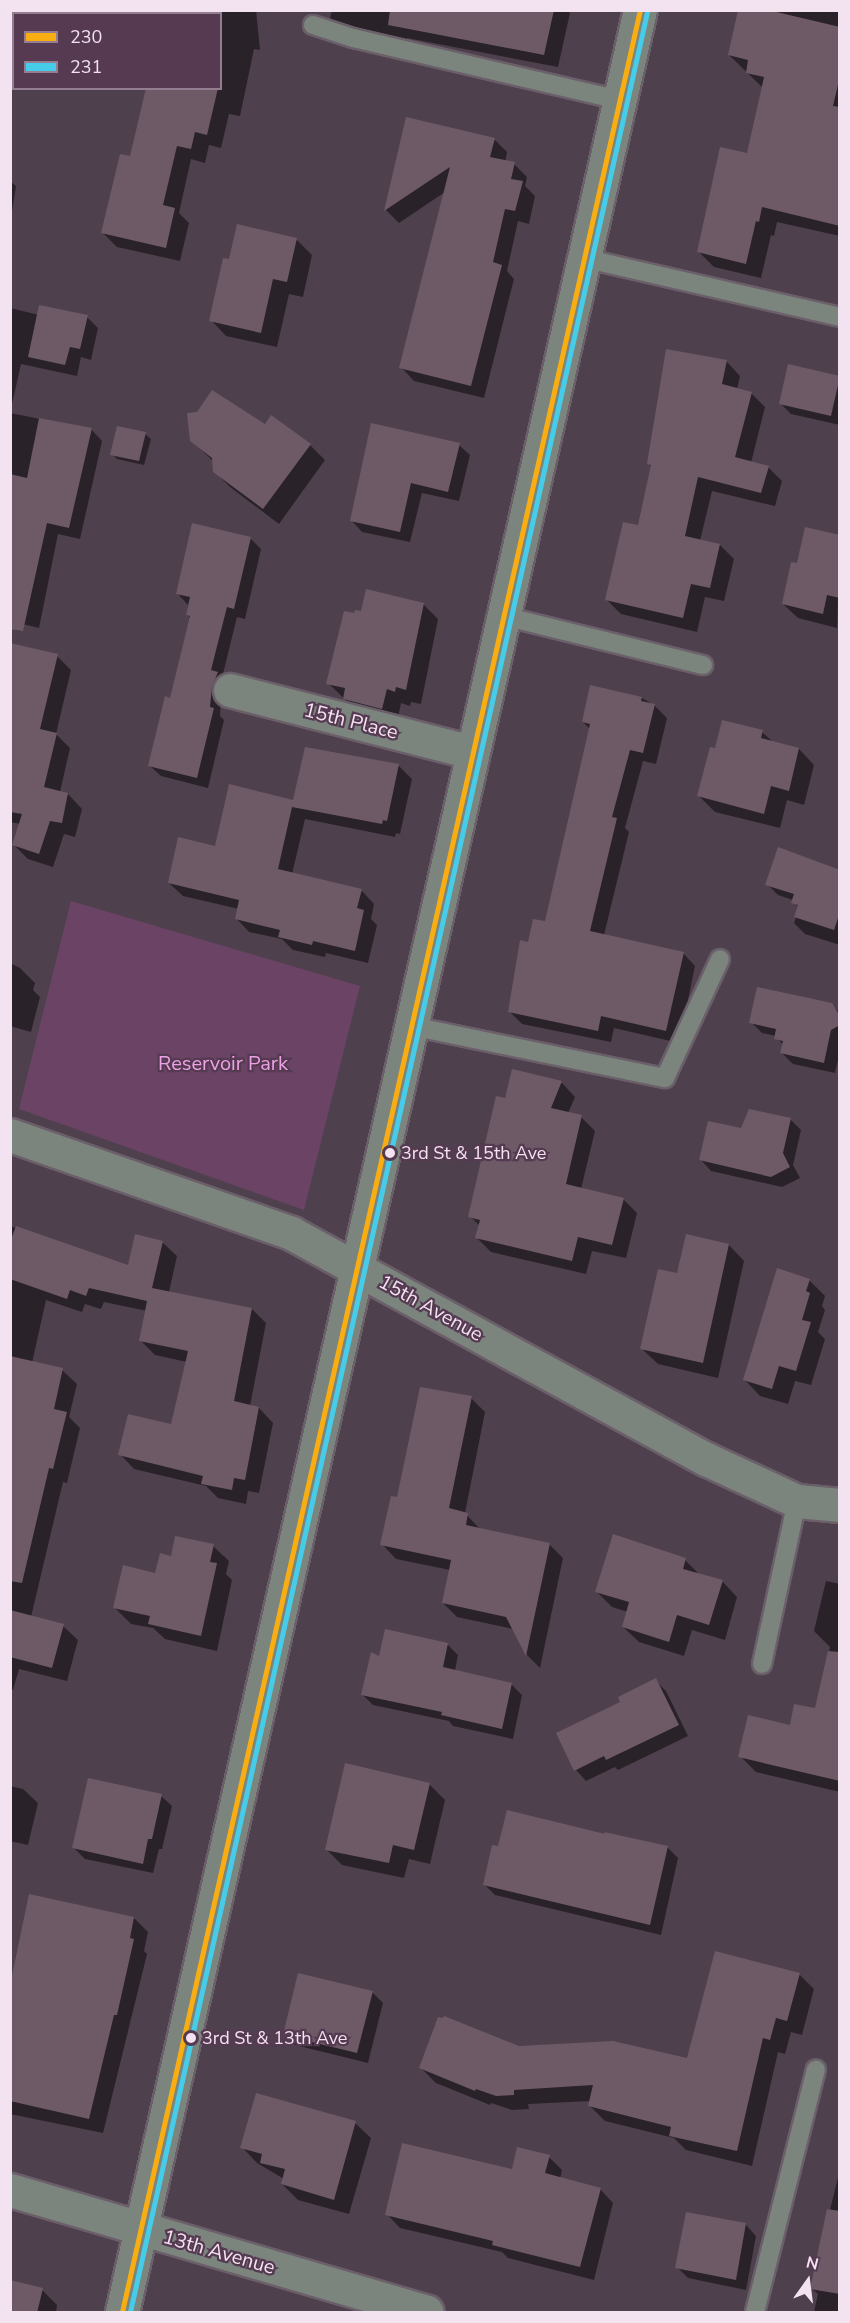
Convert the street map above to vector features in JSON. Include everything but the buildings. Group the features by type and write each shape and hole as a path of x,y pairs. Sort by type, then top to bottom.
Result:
{"street":[{"path":"122,2313 640,10"},
{"name":"15th Place","path":"230,690 472,752"},
{"name":"15th Avenue","path":"10,1135 291,1233 706,1459 797,1501 840,1505"},
{"name":"13th Avenue","path":"10,2190 427,2313"}],"lane":[{"path":"313,25 353,38 619,100"},
{"path":"583,258 840,317"},
{"path":"503,616 703,665"},
{"path":"411,1026 664,1078 720,959"},
{"path":"762,1664 797,1501"},
{"path":"755,2313 816,2070"}],"green space":[{"name":"Reservoir Park","path":"71,901 360,986 304,1210 19,1109"}],"transit line":[{"name":"230","path":"122,2312 640,10"},
{"name":"231","path":"130,2312 647,12"}],"place":[{"name":"3rd St & 15th Ave","path":"390,1153"},
{"name":"3rd St & 13th Ave","path":"191,2038"}]}
